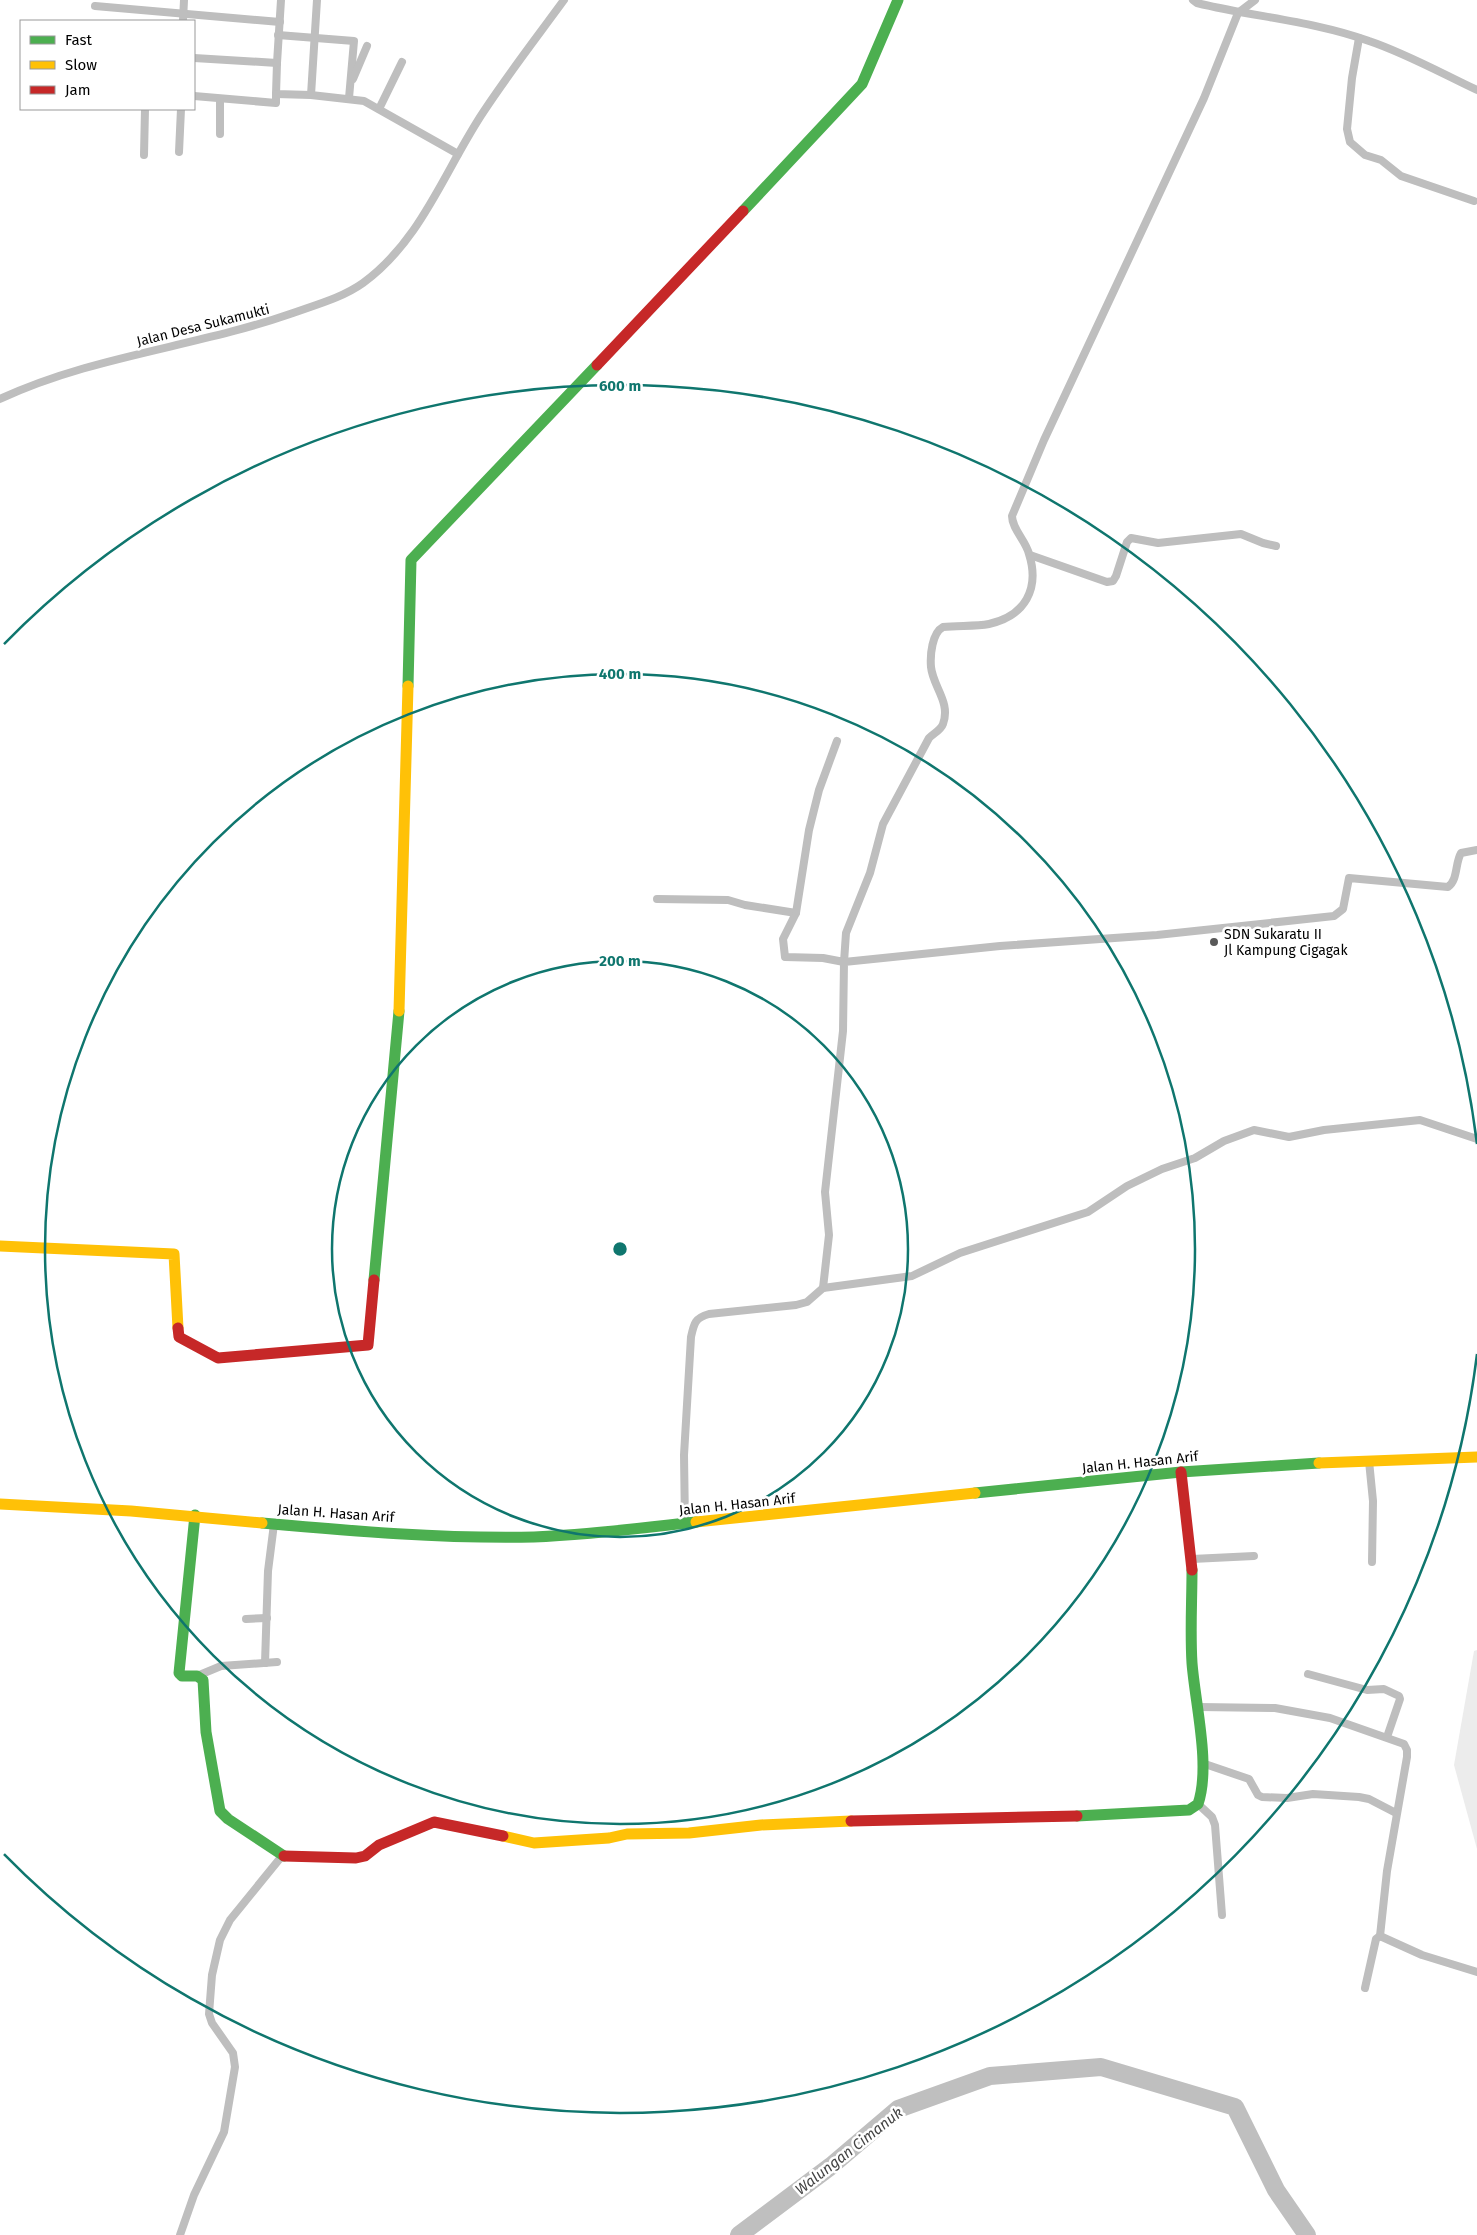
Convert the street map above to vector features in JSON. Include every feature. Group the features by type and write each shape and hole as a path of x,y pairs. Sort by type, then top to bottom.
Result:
{"street":[{"path":"183,17 184,0"},
{"path":"195,96 276,103 278,34 282,0"},
{"path":"310,95 317,0"},
{"name":"Jalan Desa Sukamukti","path":"0,399 61,374 247,329 347,292 364,282 400,248 426,213 484,111 564,0"},
{"path":"0,1246 174,1254 179,1338 218,1358 368,1345 385,1184 401,991 411,560 852,98 862,84 898,0"},
{"path":"1193,0 1197,3 1238,13 1294,21 1370,41 1477,90"},
{"path":"824,1288 829,1235 825,1192 843,1031 846,933 870,872 883,824 929,738 939,730 944,722 944,702 931,667 936,634 943,626 988,624 1018,612 1027,598 1031,587 1032,568 1030,555 1014,524 1012,516 1044,440 1196,115 1238,13 1255,0"},
{"path":"94,6 183,17 280,22"},
{"path":"278,34 354,41 349,98"},
{"path":"1360,38 1352,78 1347,129 1350,142 1365,155 1381,160 1401,176 1474,201"},
{"path":"350,85 367,46"},
{"path":"195,58 277,63"},
{"path":"380,109 402,62"},
{"path":"276,94 364,100 458,154"},
{"path":"220,99 220,134"},
{"path":"144,155 145,110"},
{"path":"178,152 181,110"},
{"path":"1030,555 1107,582 1113,581 1116,576 1127,542 1131,538 1158,543 1176,543 1241,534 1276,546"},
{"path":"837,741 819,790 809,830 796,913 783,939 785,957 824,958 844,962 1000,946 1166,934 1334,916 1344,909 1349,878 1448,887 1455,879 1457,860 1461,853 1477,850"},
{"path":"657,899 728,900 745,905 796,913"},
{"path":"685,1524 684,1455 691,1337 694,1322 698,1318 710,1314 796,1305 807,1302 824,1288 912,1276 960,1253 1088,1212 1128,1186 1162,1169 1195,1158 1224,1141 1254,1130 1290,1138 1324,1130 1420,1120 1477,1139"},
{"name":"Jalan H. Hasan Arif","path":"0,1504 195,1515 274,1524 373,1531 523,1537 685,1524 1181,1472 1477,1457"},
{"path":"1369,1461 1373,1501 1372,1562"},
{"path":"197,1676 203,1680 206,1732 219,1808 228,1820 282,1856 360,1858 379,1845 434,1822 540,1842 609,1838 627,1834 688,1833 761,1825 963,1817 1160,1813 1189,1810 1198,1804 1202,1787 1202,1763 1199,1707 1194,1684 1192,1660 1192,1559 1187,1532 1181,1472"},
{"path":"195,1515 179,1673 182,1676 197,1676 221,1666 276,1662"},
{"path":"265,1663 268,1571 274,1524"},
{"path":"1192,1559 1254,1556"},
{"path":"246,1619 267,1618"},
{"path":"1308,1674 1367,1690 1384,1689 1398,1696 1400,1699 1387,1737"},
{"path":"1199,1707 1275,1708 1330,1718 1404,1744 1407,1750 1396,1813 1380,1936 1376,1939 1365,1988"},
{"path":"1202,1763 1249,1779 1257,1793 1262,1797 1287,1798 1313,1794 1358,1797 1369,1799 1396,1813"},
{"path":"1198,1804 1209,1814 1215,1826 1222,1915"},
{"path":"180,2235 194,2195 224,2132 235,2067 233,2053 212,2022 209,2014 212,1975 220,1940 230,1920 282,1856"},
{"path":"1380,1936 1422,1955 1477,1972"}],"shaded area":[{"path":"1477,1650 1477,1849 1454,1765 1474,1651"}],"waterway":[{"name":"Walungan Cimanuk","path":"739,2235 831,2166 898,2109 990,2076 1101,2067 1235,2107 1276,2190 1307,2235"}],"traffic: fast":[{"path":"743,211 862,84 898,0"},
{"path":"408,686 411,560 597,365"},
{"path":"374,1280 399,1011"},
{"path":"975,1493 1181,1472 1319,1463"},
{"path":"195,1515 179,1673 182,1676 197,1676 203,1680 206,1732 220,1811 228,1819 284,1856"},
{"path":"262,1523 398,1534 534,1537 574,1535 696,1522"},
{"path":"1077,1816 1189,1810 1198,1804 1202,1789 1203,1753 1192,1663 1192,1570"}],"traffic: slow":[{"path":"399,1011 408,686"},
{"path":"0,1246 174,1254 178,1328"},
{"path":"1319,1463 1477,1457"},
{"path":"696,1522 975,1493"},
{"path":"0,1504 131,1511 262,1523"},
{"path":"503,1836 534,1843 609,1838 627,1834 689,1833 761,1825 851,1821"}],"traffic: jam":[{"path":"597,365 743,211"},
{"path":"178,1328 179,1337 218,1358 368,1345 374,1280"},
{"path":"1181,1472 1192,1570"},
{"path":"851,1821 1077,1816"},
{"path":"284,1856 356,1858 365,1856 379,1845 434,1822 503,1836"}],"place":[{"name":"SDN Sukaratu II Jl Kampung Cigagak","path":"1214,942"}]}
